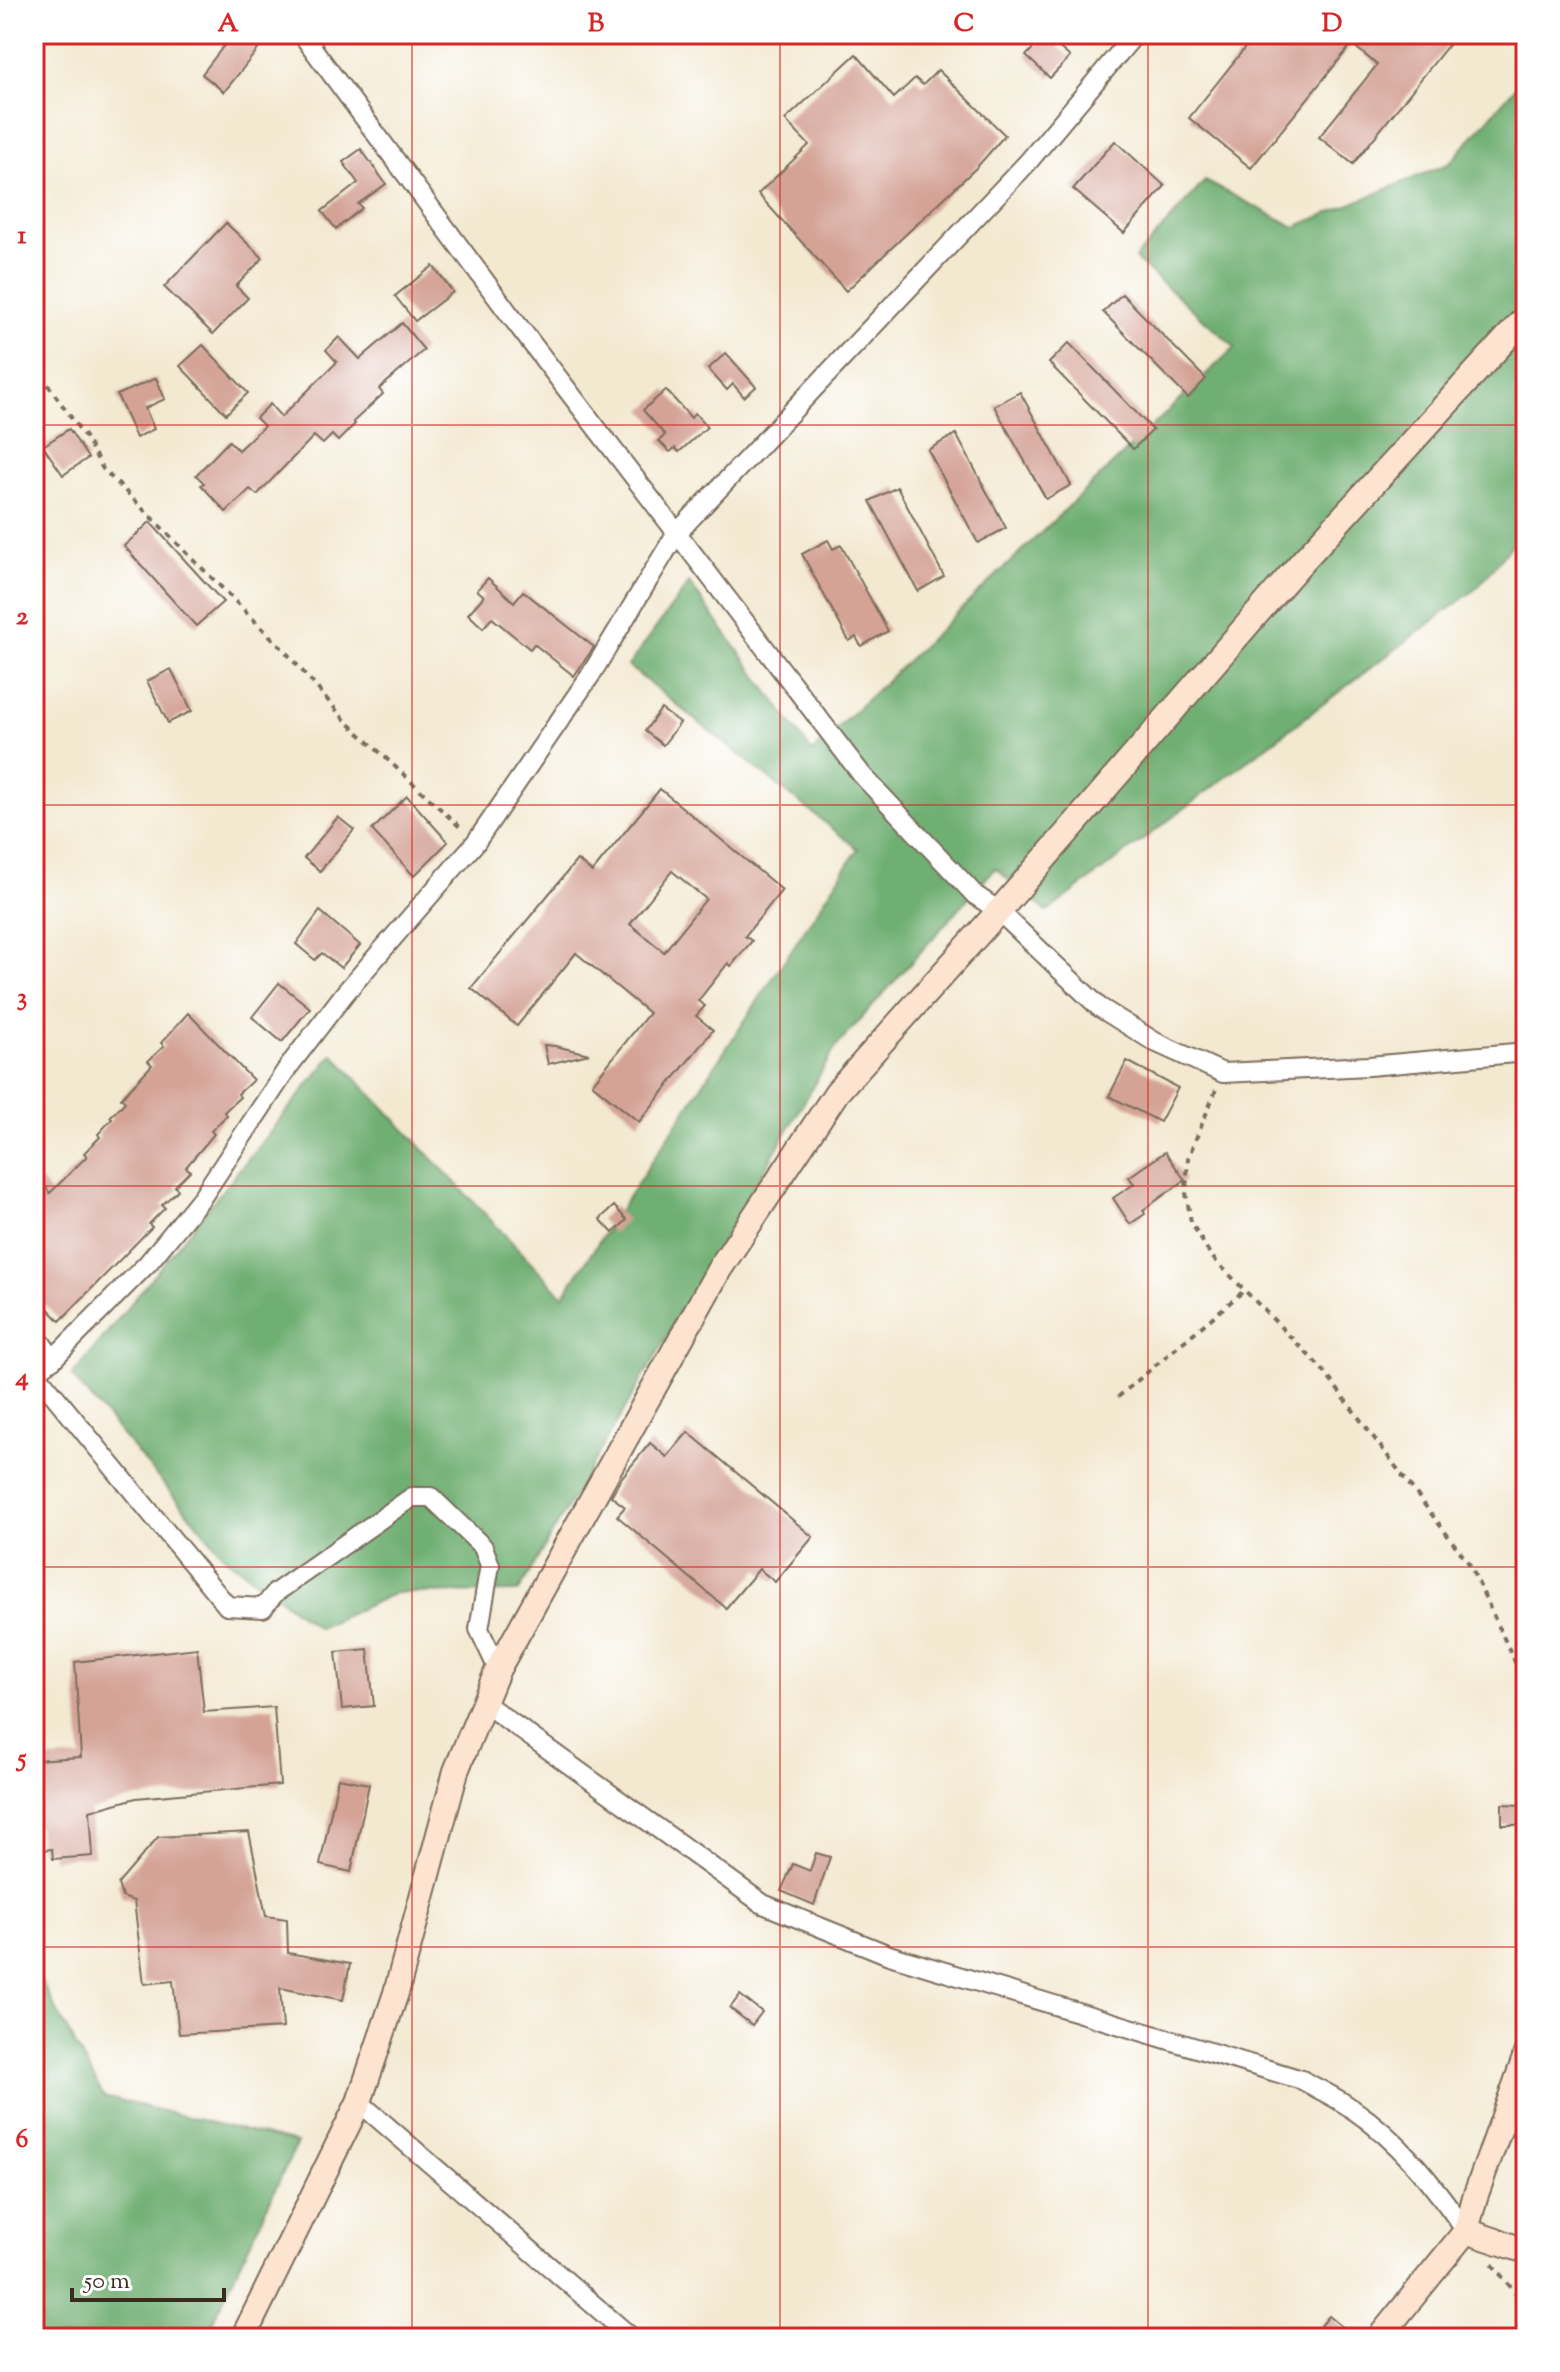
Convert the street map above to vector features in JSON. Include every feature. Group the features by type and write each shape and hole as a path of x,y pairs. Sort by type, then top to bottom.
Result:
{"street":[{"path":"302,34 507,311 862,775 975,895 999,911 1099,1007 1155,1042 1223,1073 1369,1066 1526,1052"},
{"path":"498,1669 479,1629 490,1565 483,1547 431,1497 412,1497 275,1593 263,1608 227,1606 35,1373 53,1359 148,1263 193,1208 345,993 476,842 590,676 676,534 1028,162 1135,34"},
{"path":"243,2338 359,2102 396,1993 456,1771 498,1669 720,1268 837,1092 999,911 1300,564 1526,317"},
{"path":"34,1333 53,1359"},
{"path":"484,1703 763,1904 889,1955 1302,2080 1350,2107 1391,2139 1433,2182 1466,2231 1526,2251"},
{"path":"1379,2338 1466,2231 1475,2197 1526,2055"},
{"path":"359,2102 632,2338"}],"path":[{"path":"34,365 85,437 103,469 284,650 345,720 476,842"},
{"path":"1223,1073 1188,1158 1186,1193 1191,1222 1211,1256 1322,1369 1470,1565 1526,1694"},
{"path":"1118,1397 1246,1289"},
{"path":"1466,2231 1526,2306"}],"green space":[{"path":"1526,75 1526,527 1478,587 1047,912 995,868 836,1047 518,1592 395,1593 318,1628 226,1558 72,1376 333,1054 563,1296 858,849 628,666 689,583 812,752 1235,347 1135,259 1205,181 1295,227 1450,163"},
{"path":"34,1969 104,2097 297,2143 205,2338 34,2338"}],"building":[{"path":"233,34 241,34 259,48 224,92 202,74"},
{"path":"1256,34 1457,34 1353,164 1319,137 1377,65 1352,44 1251,168 1189,118"},
{"path":"1045,35 1070,57 1050,78 1026,56"},
{"path":"856,54 894,98 915,78 923,85 938,70 1005,135 977,167 846,291 758,194 809,145 785,120"},
{"path":"1115,141 1165,186 1124,233 1073,189"},
{"path":"361,149 386,184 358,204 362,208 336,229 322,211 358,183 343,162"},
{"path":"226,223 263,258 236,286 248,298 213,334 164,287"},
{"path":"433,266 453,292 415,321 395,296"},
{"path":"1122,294 1206,379 1188,398 1103,312"},
{"path":"402,323 424,350 379,389 383,394 338,441 332,435 323,444 314,436 257,495 250,489 226,512 201,485 204,483 196,475 229,441 238,450 264,426 256,418 270,404 281,417 337,362 326,350 339,337 360,359"},
{"path":"1069,343 1153,430 1133,449 1049,363"},
{"path":"203,345 248,393 226,414 180,366"},
{"path":"726,353 756,387 744,397 733,384 727,390 708,369"},
{"path":"156,378 165,399 145,408 154,429 136,438 117,395"},
{"path":"666,390 691,418 695,413 707,427 679,452 675,448 670,452 659,441 665,435 643,410"},
{"path":"1020,392 1071,485 1046,499 994,406"},
{"path":"69,429 88,458 63,475 43,446"},
{"path":"956,434 1006,528 978,543 928,450"},
{"path":"897,487 944,576 918,591 870,501"},
{"path":"150,522 223,602 196,626 124,546"},
{"path":"828,540 833,549 841,545 888,631 861,646 856,637 849,641 802,554"},
{"path":"488,578 514,602 523,591 594,647 574,676 534,644 530,649 492,618 483,628 468,614 484,596 477,590"},
{"path":"171,669 192,711 168,723 147,681"},
{"path":"661,709 680,723 663,745 645,731"},
{"path":"660,789 782,890 745,936 752,941 731,966 728,963 698,1001 705,1006 696,1016 713,1030 639,1122 592,1084 649,1013 576,953 517,1026 471,988 577,860 592,872","holes":["672,871 706,899 664,952 630,924"]},
{"path":"407,796 448,842 414,876 372,830"},
{"path":"338,817 354,830 320,871 304,858"},
{"path":"320,911 360,945 341,968 322,953 315,960 296,944"},
{"path":"279,983 310,1008 282,1042 252,1017"},
{"path":"188,1013 253,1080 224,1112 227,1115 211,1131 214,1134 186,1167 190,1171 175,1186 178,1190 162,1205 165,1208 149,1224 152,1227 60,1321 34,1294 34,1173 50,1193 87,1156 84,1153 100,1137 98,1134 112,1119 110,1117 125,1102 121,1098 152,1065 148,1061 164,1046 161,1043"},
{"path":"544,1045 555,1046 589,1054 548,1064"},
{"path":"1127,1061 1178,1088 1160,1122 1109,1096"},
{"path":"1165,1152 1185,1180 1143,1210 1145,1214 1130,1224 1113,1198 1134,1184 1129,1177"},
{"path":"614,1206 627,1220 613,1233 600,1219"},
{"path":"688,1432 813,1537 775,1582 759,1569 726,1608 617,1516 625,1507 611,1496 622,1477 650,1443 667,1457"},
{"path":"197,1648 204,1712 274,1707 280,1785 136,1798 90,1811 93,1856 53,1859 52,1849 40,1850 38,1827 34,1827 34,1760 81,1757 75,1662"},
{"path":"368,1649 374,1706 342,1709 336,1652"},
{"path":"338,1778 369,1784 351,1872 320,1865"},
{"path":"1502,1804 1520,1805 1519,1825 1502,1825"},
{"path":"249,1832 266,1916 287,1919 288,1953 350,1964 343,2000 280,1988 283,2028 179,2034 173,1981 144,1984 134,1901 122,1897 118,1884 158,1837"},
{"path":"816,1853 830,1857 814,1905 781,1891 793,1864 810,1871"},
{"path":"740,1995 762,2012 752,2025 730,2008"},
{"path":"1329,2316 1356,2338 1311,2338"}]}
